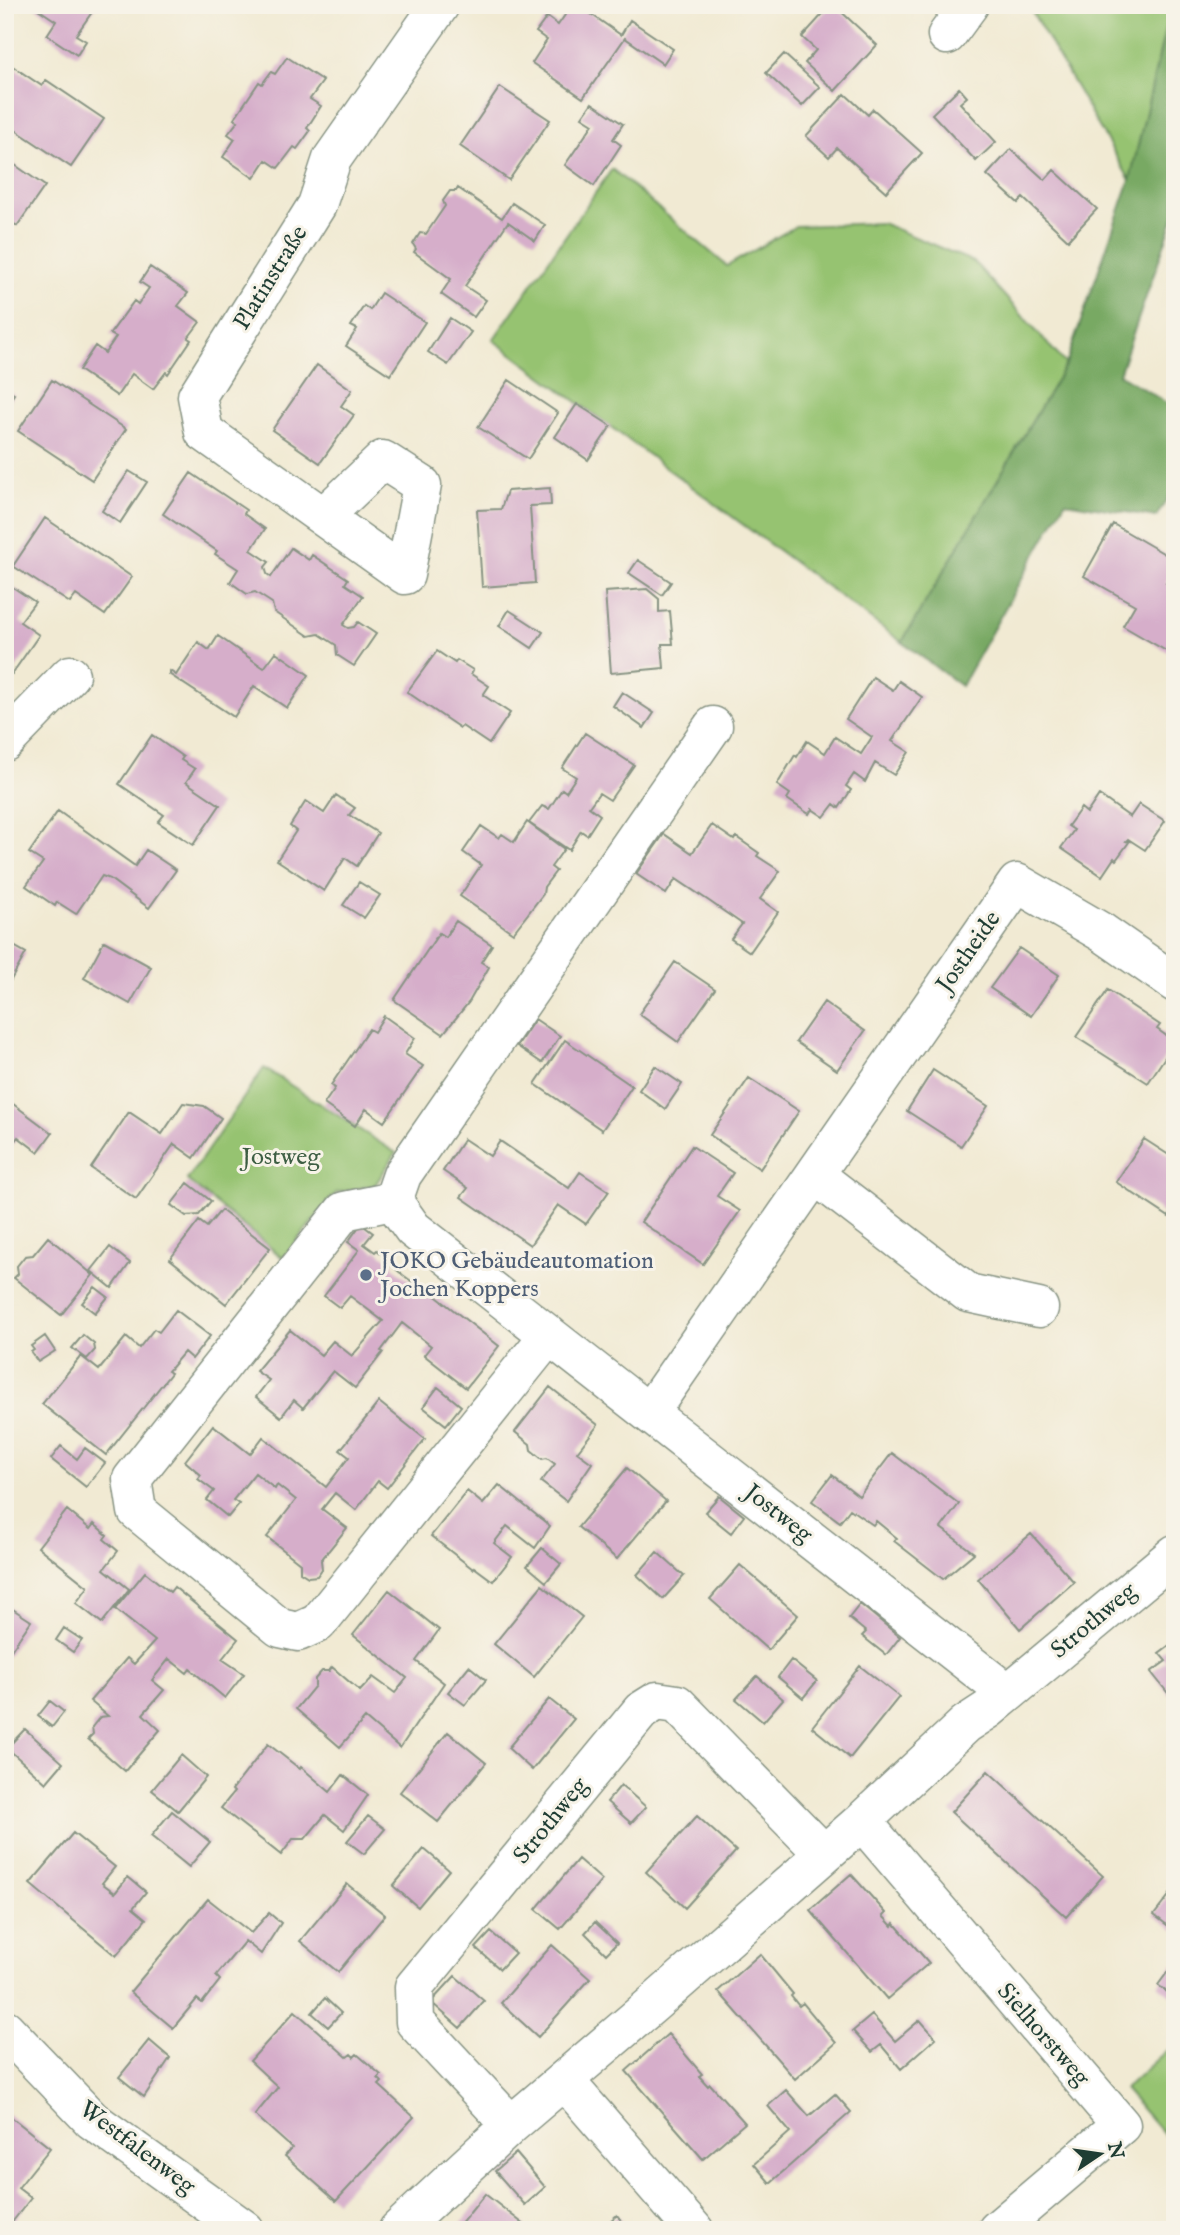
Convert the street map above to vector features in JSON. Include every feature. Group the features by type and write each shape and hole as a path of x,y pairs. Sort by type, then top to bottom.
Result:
{"street":[{"name":"Platinstraße","path":"324,516 204,432 197,396 317,205 332,159 440,5"},
{"path":"947,35 969,5"},
{"path":"5,743 70,675"},
{"path":"549,1335 318,1623 298,1632 280,1628 137,1511 132,1479 344,1211 393,1201 402,1175 713,726"},
{"name":"Jostheide","path":"649,1413 1017,883 1103,933 1175,982"},
{"path":"815,1175 968,1293 1040,1308"},
{"name":"Jostweg","path":"393,1201 413,1229 1007,1693"},
{"name":"Strothweg","path":"398,2230 511,2124 862,1821 966,1724 1175,1554"},
{"name":"Strothweg","path":"511,2124 415,2022 414,1987 641,1711 657,1701 677,1704 824,1854"},
{"name":"Sielhorstweg","path":"862,1821 1121,2125 997,2230"},
{"name":"Westfalenweg","path":"5,2029 92,2120 245,2230"},
{"path":"564,2080 694,2230"}],"green space":[{"path":"1028,5 1171,5 1130,180"},
{"path":"1171,5 1175,5 1175,214 1119,374 1175,408 1175,487 1156,517 1065,502 961,686 902,642 1066,364 1130,180"},
{"path":"612,169 727,266 796,226 882,223 974,262 1066,364 902,642 493,340"},
{"name":"Jostweg","path":"264,1068 396,1153 375,1185 336,1193 283,1258 187,1180"},
{"path":"1167,2050 1175,2057 1175,2147 1124,2089"}],"building":[{"path":"32,5 97,5 76,35 86,41 77,55 47,35 56,21"},
{"path":"572,5 578,5 621,35 630,20 673,49 663,64 625,38 583,98 532,63 547,40 536,32 547,17 558,25"},
{"path":"831,5 877,45 835,91 805,63 816,50 802,37"},
{"path":"784,54 820,87 802,106 766,73"},
{"path":"287,57 323,81 310,99 321,106 307,128 310,131 297,149 294,147 278,168 266,160 254,178 223,157 235,139 228,134 238,121 234,119 259,82 262,84 271,72 275,74"},
{"path":"5,61 42,86 46,80 104,119 71,167 5,123"},
{"path":"500,87 550,120 509,180 460,146"},
{"path":"959,88 967,97 960,103 996,142 976,161 932,114"},
{"path":"845,94 868,115 873,109 922,153 886,192 837,148 829,157 806,136"},
{"path":"592,103 623,124 613,139 621,145 594,186 565,165 593,124 582,117"},
{"path":"1011,149 1045,180 1054,170 1097,209 1068,240 1023,198 1018,203 987,175"},
{"path":"5,158 45,186 17,226 5,217"},
{"path":"458,188 502,218 512,203 545,225 535,241 508,222 465,286 486,300 474,317 441,294 451,279 414,252 416,249 413,244 420,233 426,234 445,206 443,201 450,191 456,191"},
{"path":"150,267 188,293 178,306 200,322 168,374 166,372 153,389 132,374 117,396 79,370 95,346 105,353 116,337 110,334 134,301 138,304 149,288 140,282"},
{"path":"381,293 425,322 390,375 346,346 357,329 351,326 364,306 370,310"},
{"path":"450,318 471,332 448,365 428,352"},
{"path":"317,365 352,390 341,406 354,415 320,463 272,430"},
{"path":"52,380 126,429 92,480 18,431"},
{"path":"509,380 558,413 528,459 478,427"},
{"path":"5,389 14,394 5,407"},
{"path":"577,404 611,426 588,460 555,437"},
{"path":"129,471 147,482 120,523 102,511"},
{"path":"191,473 246,510 244,514 265,529 251,550 269,562 265,567 271,577 291,548 309,560 312,555 348,579 345,584 363,596 343,625 354,627 358,622 376,634 354,666 337,655 336,645 319,634 309,636 274,612 272,603 255,592 247,594 230,582 238,569 163,514"},
{"path":"550,488 551,505 530,506 535,583 482,587 477,510 501,509 507,491"},
{"path":"45,518 132,577 105,615 76,595 70,603 13,566"},
{"path":"1113,524 1175,560 1175,567 1166,583 1175,588 1175,656 1123,626 1135,605 1084,576"},
{"path":"638,560 671,582 662,595 629,573"},
{"path":"5,582 35,602 20,622 39,635 12,674 5,670"},
{"path":"647,589 659,599 659,612 670,611 673,644 662,644 664,668 611,673 605,592"},
{"path":"509,610 543,632 532,648 499,626"},
{"path":"218,636 264,668 276,652 309,675 287,708 254,686 234,717 169,674 170,671 176,675 198,642 209,650"},
{"path":"437,651 455,663 457,660 473,670 471,674 489,686 483,695 510,713 489,744 407,692"},
{"path":"873,677 893,690 899,681 922,697 892,741 909,752 894,775 875,763 865,782 854,774 846,786 851,790 839,808 834,804 824,817 812,809 809,814 787,799 790,794 777,785 807,741 825,753 835,737 861,754 872,737 846,719"},
{"path":"622,692 654,713 644,728 613,706"},
{"path":"585,733 634,765 610,800 599,793 589,807 600,815 587,835 581,831 569,850 529,823 542,806 549,809 562,789 566,792 576,777 562,768"},
{"path":"152,735 195,769 186,782 220,805 193,845 158,822 164,815 119,784"},
{"path":"336,795 355,808 349,815 378,833 357,866 345,858 324,891 277,860 296,831 290,826 306,801 324,813"},
{"path":"1099,795 1130,817 1139,804 1165,821 1145,850 1128,839 1126,841 1129,842 1102,876 1061,848 1074,830 1068,826 1081,808 1087,813"},
{"path":"58,811 135,866 146,850 176,870 149,908 102,876 76,914 57,902 55,906 26,886 43,862 29,853"},
{"path":"527,822 564,849 551,867 556,871 544,887 543,894 513,933 460,896 481,865 463,852 481,826 499,838 502,834 514,842"},
{"path":"712,825 734,840 736,837 759,853 757,856 780,871 760,899 778,912 750,952 731,939 742,924 709,901 676,879 666,894 636,874 664,834 692,853"},
{"path":"359,882 380,895 364,918 343,905"},
{"path":"456,921 492,945 481,962 489,967 469,1002 443,1034 394,1000 439,933 445,937"},
{"path":"5,941 26,953 7,987 5,986"},
{"path":"104,941 151,967 130,1004 84,978"},
{"path":"1019,948 1059,975 1031,1016 990,988"},
{"path":"675,962 715,989 678,1042 639,1014"},
{"path":"1108,990 1160,1025 1157,1029 1175,1042 1148,1083 1076,1037"},
{"path":"824,1002 865,1031 837,1070 796,1042"},
{"path":"384,1016 415,1038 405,1054 423,1066 384,1122 366,1109 355,1126 324,1104 335,1088 331,1085 369,1029 374,1032"},
{"path":"535,1019 560,1036 542,1063 517,1046"},
{"path":"565,1040 632,1086 602,1130 535,1084"},
{"path":"655,1066 682,1084 665,1109 639,1090"},
{"path":"933,1070 988,1106 961,1146 907,1111"},
{"path":"749,1078 799,1111 760,1169 710,1135"},
{"path":"5,1098 52,1133 38,1152 18,1137 5,1154"},
{"path":"183,1103 204,1106 221,1118 194,1158 174,1144 136,1199 91,1168 129,1112 162,1134"},
{"path":"464,1139 490,1156 500,1141 569,1188 580,1172 609,1191 586,1224 558,1205 530,1245 461,1197 468,1188 443,1171"},
{"path":"1144,1139 1175,1159 1175,1207 1169,1217 1116,1182"},
{"path":"692,1146 733,1173 717,1196 740,1211 703,1264 641,1222"},
{"path":"188,1183 211,1201 199,1215 186,1216 171,1205"},
{"path":"221,1210 270,1248 226,1304 170,1259 199,1221 207,1227"},
{"path":"361,1224 373,1233 364,1244 375,1252 377,1250 403,1275 426,1292 428,1290 499,1346 466,1388 424,1355 431,1346 402,1323 355,1388 333,1371 303,1408 294,1400 281,1417 256,1397 269,1380 256,1371 290,1330 321,1355 333,1341 352,1356 383,1321 350,1296 340,1308 324,1296 359,1250 348,1242"},
{"path":"48,1237 93,1275 61,1315 14,1278 18,1274 17,1266 25,1256 33,1255"},
{"path":"110,1247 130,1263 112,1288 91,1271"},
{"path":"95,1287 108,1297 95,1313 82,1303"},
{"path":"176,1310 210,1336 192,1359 184,1352 168,1371 171,1373 106,1455 42,1404 81,1356 99,1370 126,1337 139,1348 154,1329 159,1332"},
{"path":"83,1335 94,1344 95,1350 87,1359 72,1348"},
{"path":"45,1336 55,1351 38,1362 31,1352 34,1350 31,1346"},
{"path":"438,1387 461,1406 446,1425 423,1407"},
{"path":"550,1387 598,1425 577,1452 592,1463 566,1501 541,1482 555,1464 547,1458 542,1459 531,1450 530,1444 515,1432"},
{"path":"379,1402 425,1439 387,1488 378,1481 356,1510 335,1493 322,1509 347,1528 321,1560 322,1569 317,1576 308,1577 300,1572 300,1563 267,1537 296,1500 277,1485 275,1489 255,1473 233,1500 239,1504 228,1517 207,1500 214,1491 198,1479 201,1475 185,1461 213,1425 250,1454 263,1437 326,1487 349,1457 340,1450"},
{"path":"61,1446 77,1459 85,1448 105,1463 86,1487 51,1459"},
{"path":"892,1453 959,1504 941,1528 974,1553 943,1579 894,1541 897,1538 876,1521 873,1525 850,1509 840,1522 812,1501 832,1475 859,1496"},
{"path":"627,1468 666,1501 617,1559 578,1527"},
{"path":"499,1485 550,1526 535,1548 507,1526 494,1543 512,1557 493,1581 431,1536 467,1491 483,1504"},
{"path":"719,1496 744,1516 731,1533 705,1512"},
{"path":"67,1510 90,1529 94,1524 107,1535 104,1539 118,1551 104,1569 129,1589 102,1623 76,1603 88,1587 38,1547"},
{"path":"1031,1534 1074,1582 1020,1629 978,1579"},
{"path":"542,1548 561,1564 546,1582 527,1566"},
{"path":"657,1552 684,1576 663,1599 637,1575"},
{"path":"740,1565 798,1615 768,1650 710,1599"},
{"path":"145,1572 170,1592 174,1587 238,1639 222,1659 244,1674 225,1698 190,1669 187,1673 169,1659 152,1680 164,1690 143,1714 160,1730 125,1771 88,1739 93,1734 92,1727 100,1717 108,1716 90,1701 127,1658 134,1664 155,1641 115,1609"},
{"path":"542,1585 582,1617 534,1677 494,1644"},
{"path":"389,1590 439,1630 416,1661 444,1683 400,1748 365,1718 340,1747 296,1709 315,1686 315,1679 322,1671 329,1671 332,1667 360,1691 373,1677 395,1693 407,1678 353,1635"},
{"path":"5,1604 31,1621 5,1659"},
{"path":"860,1604 900,1637 886,1655 862,1636 866,1632 849,1618"},
{"path":"64,1628 82,1640 73,1652 56,1640"},
{"path":"1175,1641 1175,1702 1151,1672 1166,1661 1159,1653"},
{"path":"791,1660 817,1681 803,1698 778,1677"},
{"path":"469,1666 486,1680 465,1705 448,1692"},
{"path":"860,1666 899,1697 850,1758 812,1727"},
{"path":"757,1676 783,1699 763,1722 736,1699"},
{"path":"549,1699 574,1719 532,1770 508,1748"},
{"path":"50,1701 64,1712 52,1727 38,1716"},
{"path":"25,1729 63,1763 46,1783 7,1748"},
{"path":"448,1732 486,1763 438,1822 400,1792"},
{"path":"268,1744 330,1792 343,1775 368,1795 344,1830 325,1815 305,1839 293,1839 281,1855 221,1808"},
{"path":"181,1755 206,1777 178,1811 152,1790"},
{"path":"988,1771 1103,1876 1066,1917 951,1812"},
{"path":"621,1785 646,1807 631,1823 607,1802"},
{"path":"172,1811 210,1842 189,1867 151,1836"},
{"path":"368,1816 385,1829 364,1854 347,1841"},
{"path":"697,1816 736,1851 685,1908 646,1872"},
{"path":"73,1833 115,1867 102,1883 115,1893 128,1877 146,1892 133,1908 146,1919 116,1956 30,1884"},
{"path":"424,1849 449,1870 418,1907 393,1886"},
{"path":"578,1859 602,1880 560,1929 536,1909"},
{"path":"851,1874 886,1913 883,1916 892,1926 894,1923 929,1963 887,1999 810,1910"},
{"path":"347,1884 385,1915 338,1972 300,1941"},
{"path":"1175,1888 1175,1931 1154,1915"},
{"path":"208,1899 251,1933 269,1913 281,1923 261,1954 245,1941 216,1976 220,1980 202,2003 197,1999 173,2028 130,1992"},
{"path":"595,1922 617,1943 606,1954 585,1933"},
{"path":"491,1932 515,1953 500,1969 476,1948"},
{"path":"552,1945 590,1979 538,2037 501,2003"},
{"path":"760,1954 793,1994 791,1996 799,2006 803,2003 836,2043 795,2079 718,1991"},
{"path":"1175,1962 1175,1993 1172,1996 1158,1985"},
{"path":"455,1976 484,2001 460,2028 431,2002"},
{"path":"325,1998 341,2013 328,2027 312,2013"},
{"path":"295,2011 347,2057 357,2054 381,2075 378,2078 382,2082 379,2085 414,2117 336,2201 285,2156 292,2148 255,2115 278,2087 250,2061"},
{"path":"872,2015 895,2041 920,2020 936,2038 901,2069 881,2045 872,2052 853,2031"},
{"path":"668,2034 702,2074 699,2076 708,2086 710,2084 745,2123 703,2159 626,2071"},
{"path":"149,2040 170,2058 144,2097 119,2077"},
{"path":"786,2090 809,2116 835,2094 851,2112 770,2183 754,2164 790,2132 768,2106"},
{"path":"5,2112 50,2148 18,2188 31,2198 6,2230"},
{"path":"516,2153 545,2187 525,2205 495,2171"},
{"path":"485,2194 526,2226 524,2230 456,2230"},
{"path":"617,2215 629,2230 600,2230"}],"place":[{"name":"JOKO Gebäudeautomation Jochen Koppers","path":"366,1275"}]}
